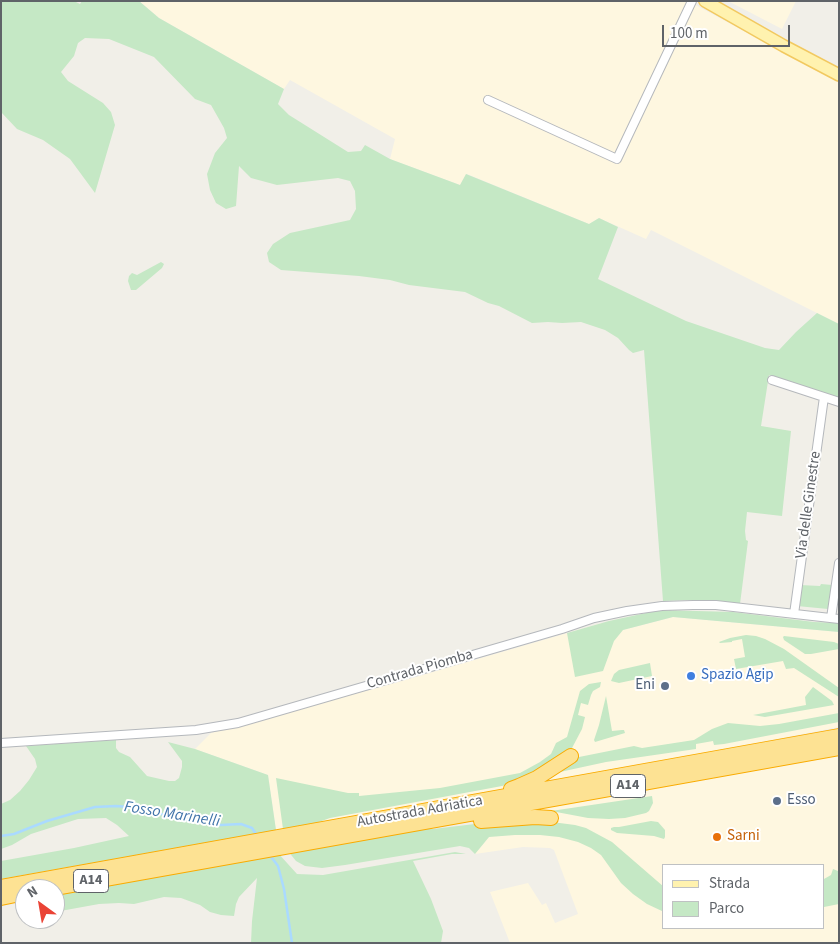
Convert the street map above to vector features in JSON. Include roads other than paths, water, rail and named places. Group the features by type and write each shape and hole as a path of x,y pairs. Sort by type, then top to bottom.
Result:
{"highway":[{"name":"Autostrada Adriatica","path":"65,885 137,868 310,832 839,736"},
{"name":"Autostrada Adriatica","path":"1,887 336,838 839,748"},
{"path":"449,807 456,799 519,786 537,778 571,756"},
{"path":"417,824 433,828 496,819 551,818"},
{"path":"1,898 15,896"}],"main road":[{"path":"705,1 839,75"}],"street":[{"path":"488,100 616,159 692,1"},
{"path":"772,380 839,402"},
{"name":"Via delle Ginestre","path":"794,614 824,397"},
{"path":"835,618 839,563"},
{"name":"Contrada Piomba","path":"1,743 196,730 238,723 542,635 594,618 627,611 693,604 835,618"}],"waterway":[{"name":"Fosso Marinelli","path":"1,836 14,834 47,821 95,807 116,806 142,808 191,821 221,825 241,824 252,828 258,837"},
{"name":"Fosso Marinelli","path":"269,854 278,866 284,889 292,943"}],"place":[{"name":"Spazio Agip","path":"691,676"},
{"name":"Eni","path":"665,686"},
{"name":"Esso","path":"777,801"},
{"name":"Sarni","path":"717,837"}]}
